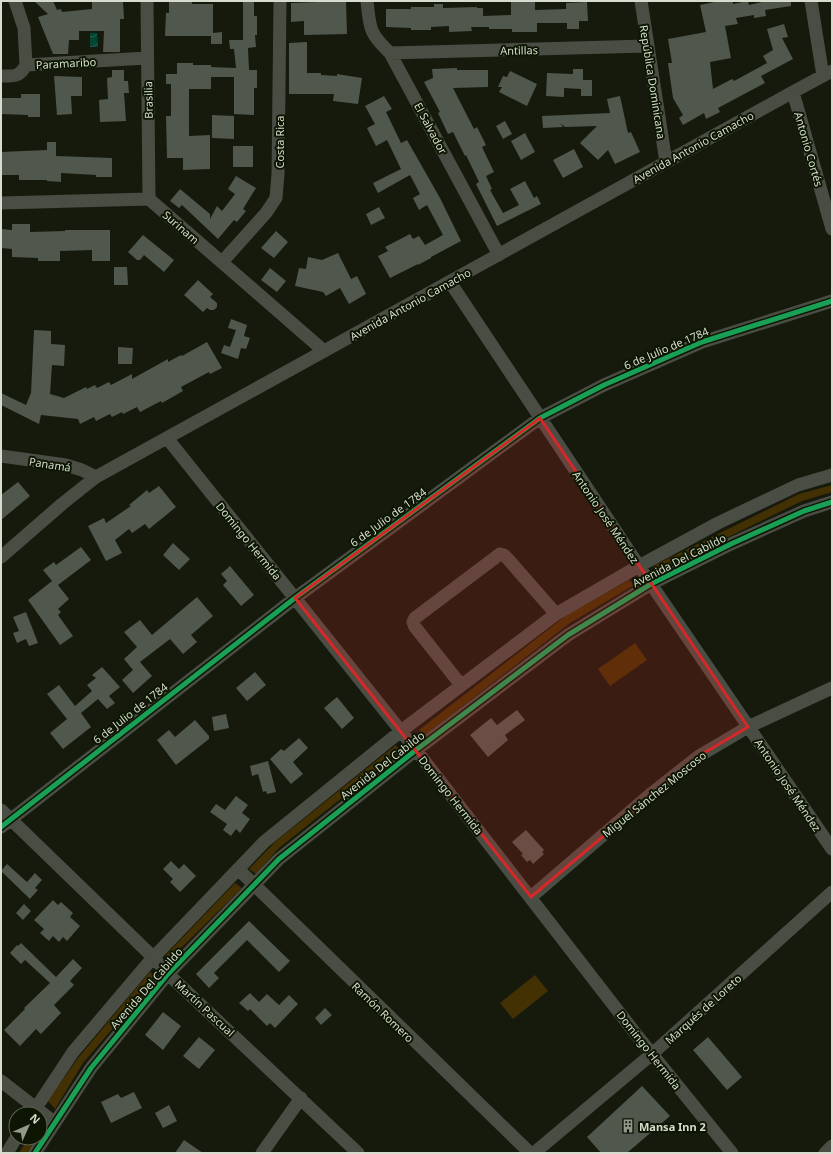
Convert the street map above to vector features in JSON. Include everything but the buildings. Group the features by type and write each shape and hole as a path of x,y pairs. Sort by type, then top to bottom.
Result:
{"street":[{"name":"Paramaribo","path":"15,1 24,28 26,65 147,58"},
{"name":"Brasilia","path":"147,1 149,199"},
{"name":"Costa Rica","path":"222,262 266,213 276,198 278,174 280,1"},
{"name":"El Salvador","path":"367,1 370,29 379,42 390,53 499,255"},
{"name":"República Dominicana","path":"641,1 666,162"},
{"path":"810,1 828,74"},
{"name":"Antillas","path":"390,53 647,46"},
{"path":"1,76 16,76 26,65"},
{"name":"Avenida Antonio Camacho","path":"1,557 62,504 96,478 666,162 828,74"},
{"name":"Antonio Cortés","path":"793,92 832,230"},
{"path":"1,203 149,199"},
{"name":"Surinam","path":"149,199 324,351"},
{"name":"Antonio José Méndez","path":"450,282 651,584 832,850"},
{"name":"6 de Julio de 1784","path":"6,823 295,598 540,418 604,385 702,342 832,301"},
{"name":"Domingo Hermida","path":"167,438 401,731 652,1054 732,1153"},
{"name":"Panamá","path":"1,456 66,465 82,470 96,478"},
{"name":"Avenida Del Cabildo","path":"37,1106 73,1052 154,958 264,842 401,731 556,614 639,566 718,523 798,485 832,475"},
{"name":"Avenida Del Cabildo","path":"35,1153 91,1068 168,974 279,859 416,750 568,636 651,584 731,544 804,511 832,502"},
{"path":"461,685 413,622 415,618 500,554 504,555 508,559 556,614"},
{"name":"Miguel Sánchez Moscoso","path":"531,898 652,793 693,760 748,726 832,688"},
{"name":"Martín Pascual","path":"1,810 6,823 154,958 168,974 358,1153"},
{"name":"Ramón Romero","path":"238,870 530,1153"},
{"name":"Marqués de Loreto","path":"534,1153 652,1054 832,892"},
{"path":"1,1081 28,1106"},
{"path":"262,1153 301,1098"},
{"path":"48,1119 55,1123"},
{"path":"825,1153 832,1146"}],"highlighted area":[{"path":"540,418 748,727 699,756 531,897 295,598"}],"shaded area":[{"path":"832,485 832,492 802,501 657,572 653,566 799,494"},
{"path":"629,580 634,585 570,623 423,737 419,730 568,614"},
{"path":"635,643 647,660 610,686 598,669"},
{"path":"396,745 401,751 279,848 256,874 249,869 275,842"},
{"path":"235,883 242,888 169,960 165,956"},
{"path":"150,972 157,977 83,1063 55,1109 48,1101 78,1058"},
{"path":"535,975 548,991 513,1019 500,1003"},
{"path":"23,1146 36,1146 31,1153 19,1153"}],"water":[{"path":"90,33 97,33 98,47 90,47"}],"cycle path":[{"path":"1,827 295,598 540,418 604,385 702,342 832,301"},
{"path":"35,1153 91,1068 168,974 279,859 416,750 568,635 651,584 731,544 804,511 832,502"}],"place":[{"name":"Mansa Inn 2","path":"628,1126"}]}
